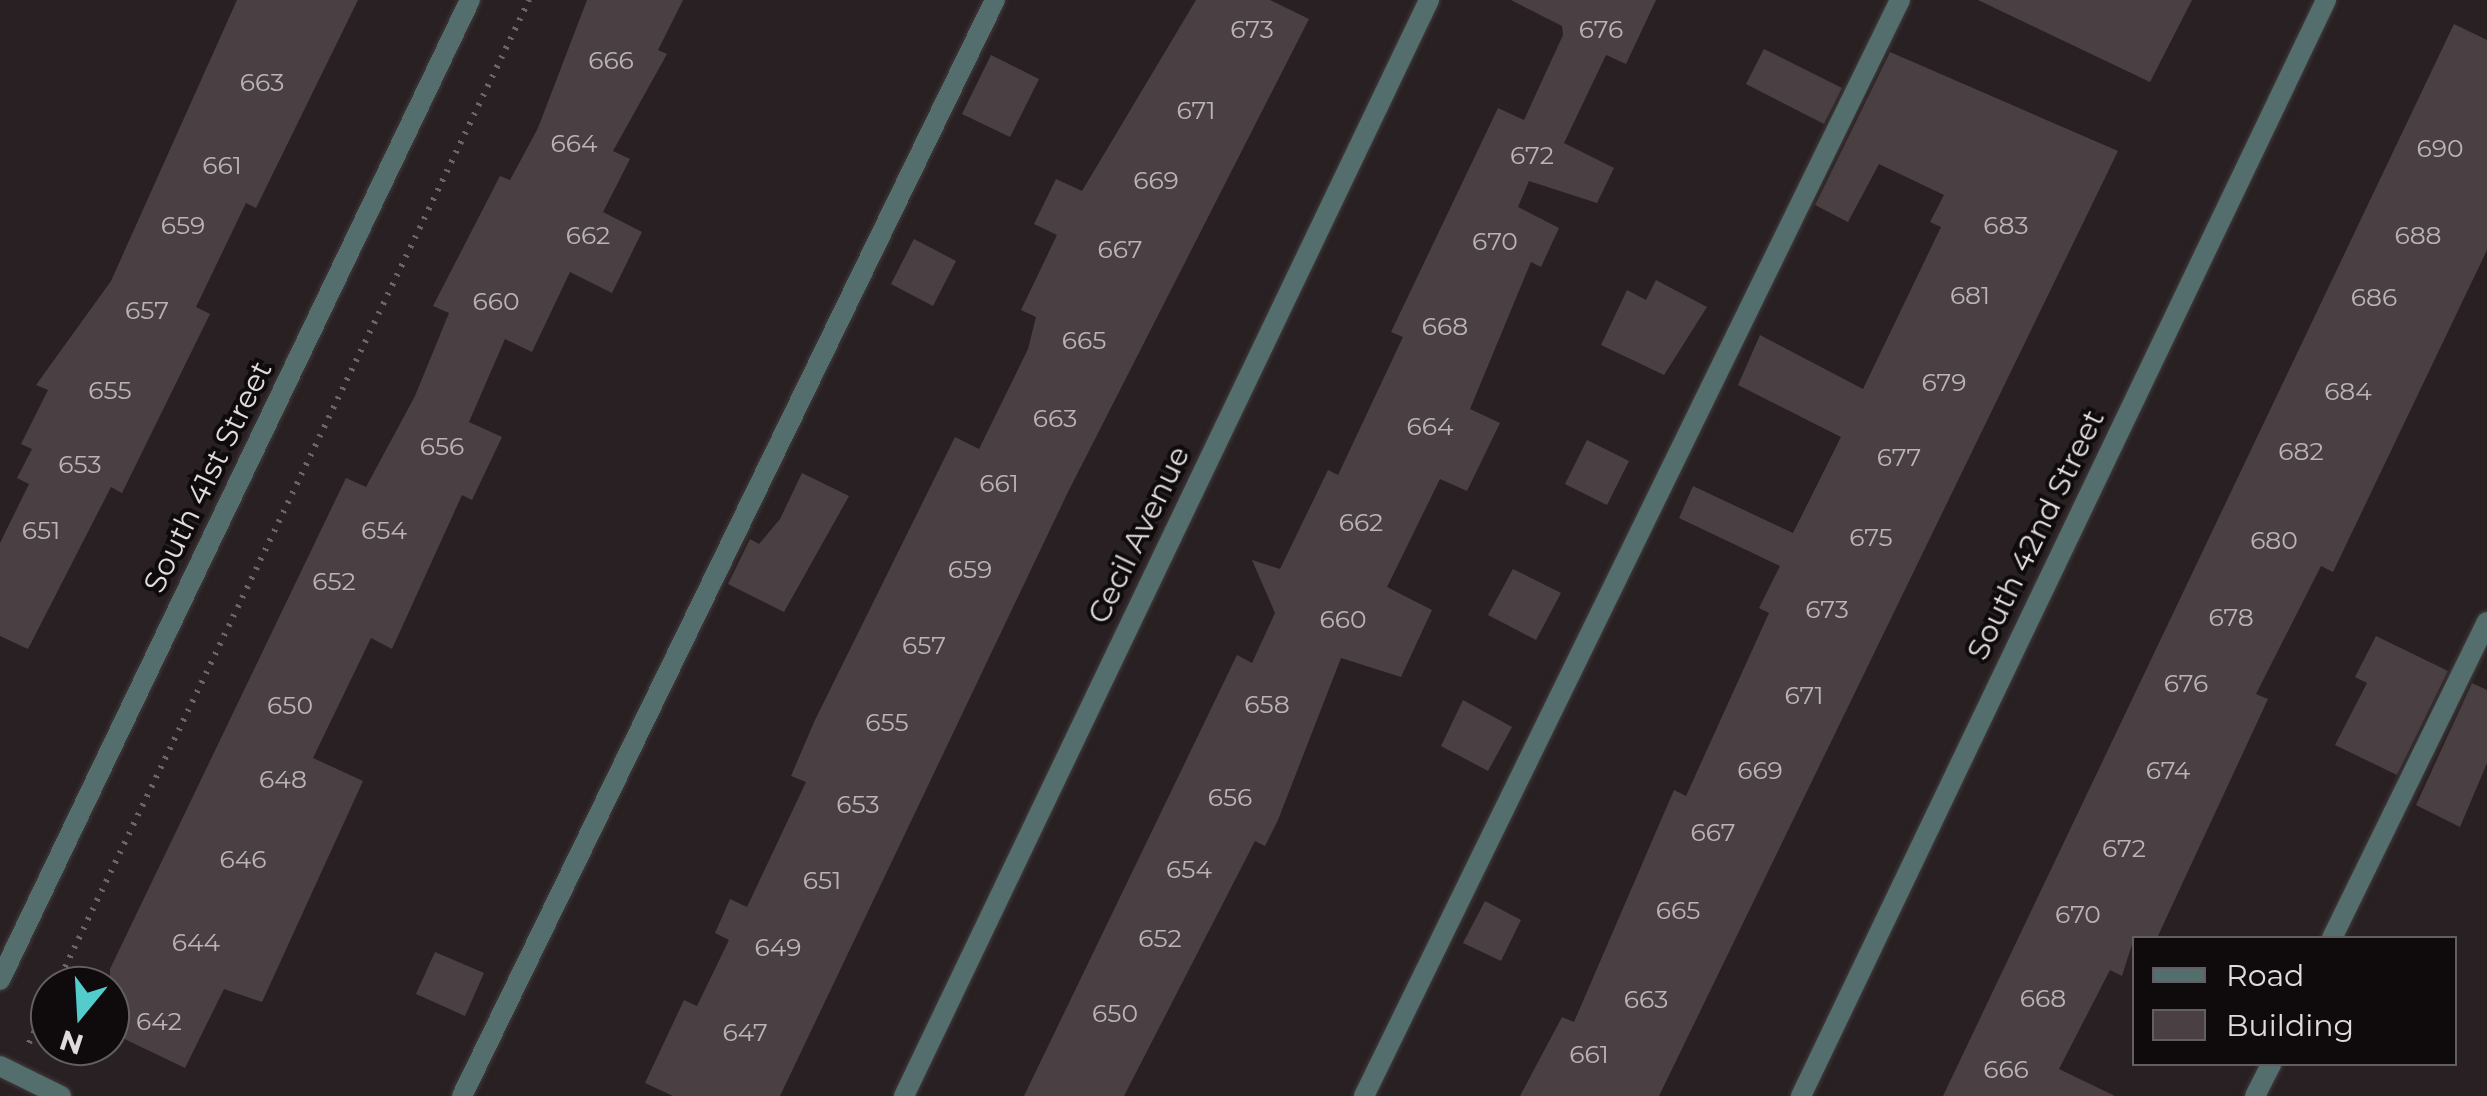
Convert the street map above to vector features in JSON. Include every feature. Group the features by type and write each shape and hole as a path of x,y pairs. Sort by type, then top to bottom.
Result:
{"street":[{"name":"South 41st Street","path":"0,980 470,0"},
{"path":"462,1096 995,0"},
{"name":"Cecil Avenue","path":"904,1096 1430,0"},
{"path":"1364,1096 1900,0"},
{"name":"South 42nd Street","path":"1801,1096 2326,0"},
{"path":"2333,936 2487,622"},
{"path":"0,1066 61,1096"},
{"path":"2255,1096 2270,1066"}],"path":[{"path":"66,966 529,0"}],"building":[{"path":"237,0 358,0 256,208 246,203 196,307 210,314 122,493 111,487 28,649 0,636 0,543 29,484 17,478 32,449 21,444 48,390 36,385 111,281"},
{"path":"587,0 683,0 658,50 667,54 613,151 630,159 603,212 642,232 612,293 570,272 532,352 505,339 469,422 502,437 472,500 462,495 392,649 371,638 313,758 363,781 262,1002 224,989 185,1068 130,1042 130,966 111,966 346,478 366,487 415,396 449,313 433,306 500,176 510,180 538,128"},
{"path":"1196,0 1270,0 1309,19 1068,492 780,1096 673,1096 645,1083 684,1000 697,1006 729,940 715,933 730,899 747,907 806,782 791,776 815,720 955,437 979,449 1028,349 1036,317 1021,310 1057,235 1034,224 1056,179 1082,191"},
{"path":"1511,0 1656,0 1626,64 1606,55 1564,143 1614,168 1597,203 1529,181 1518,207 1559,228 1541,267 1531,262 1470,409 1500,423 1467,491 1440,479 1387,587 1432,610 1401,677 1341,658 1278,820 1265,846 1255,841 1124,1096 1024,1096 1237,655 1252,663 1275,613 1252,560 1280,569 1328,470 1338,475 1403,337 1391,332 1498,108 1524,120 1563,35 1562,26"},
{"path":"1978,0 2192,0 2150,82"},
{"path":"2454,24 2487,40 2487,250 2333,572 2321,566 2256,694 2268,699 2158,936 2132,936 2122,976 2110,970 2059,1069 2115,1096 1943,1096"},
{"path":"1764,49 1842,88 1824,124 1746,84"},
{"path":"1890,52 2118,151 1659,1096 1520,1096 1562,1017 1574,1022 1674,790 1686,796 1769,613 1759,608 1780,566 1679,518 1693,486 1793,533 1841,437 1738,385 1760,335 1863,389 1941,227 1930,222 1944,195 1879,164 1848,222 1815,205"},
{"path":"991,55 1039,79 1010,137 962,114"},
{"path":"914,239 956,261 933,306 891,284"},
{"path":"1656,280 1707,307 1664,375 1601,345 1627,290 1646,300"},
{"path":"1587,440 1629,461 1607,505 1565,484"},
{"path":"802,473 849,496 784,612 728,584 750,539 759,544 780,519"},
{"path":"1513,569 1561,593 1536,640 1488,615"},
{"path":"2376,636 2448,671 2397,775 2335,745 2367,683 2355,677"},
{"path":"2472,683 2487,690 2487,763 2460,827 2416,805"},
{"path":"1463,700 1512,727 1488,771 1441,746"},
{"path":"1485,901 1521,920 1501,961 1463,943"},
{"path":"435,952 484,973 465,1016 416,994"}]}
